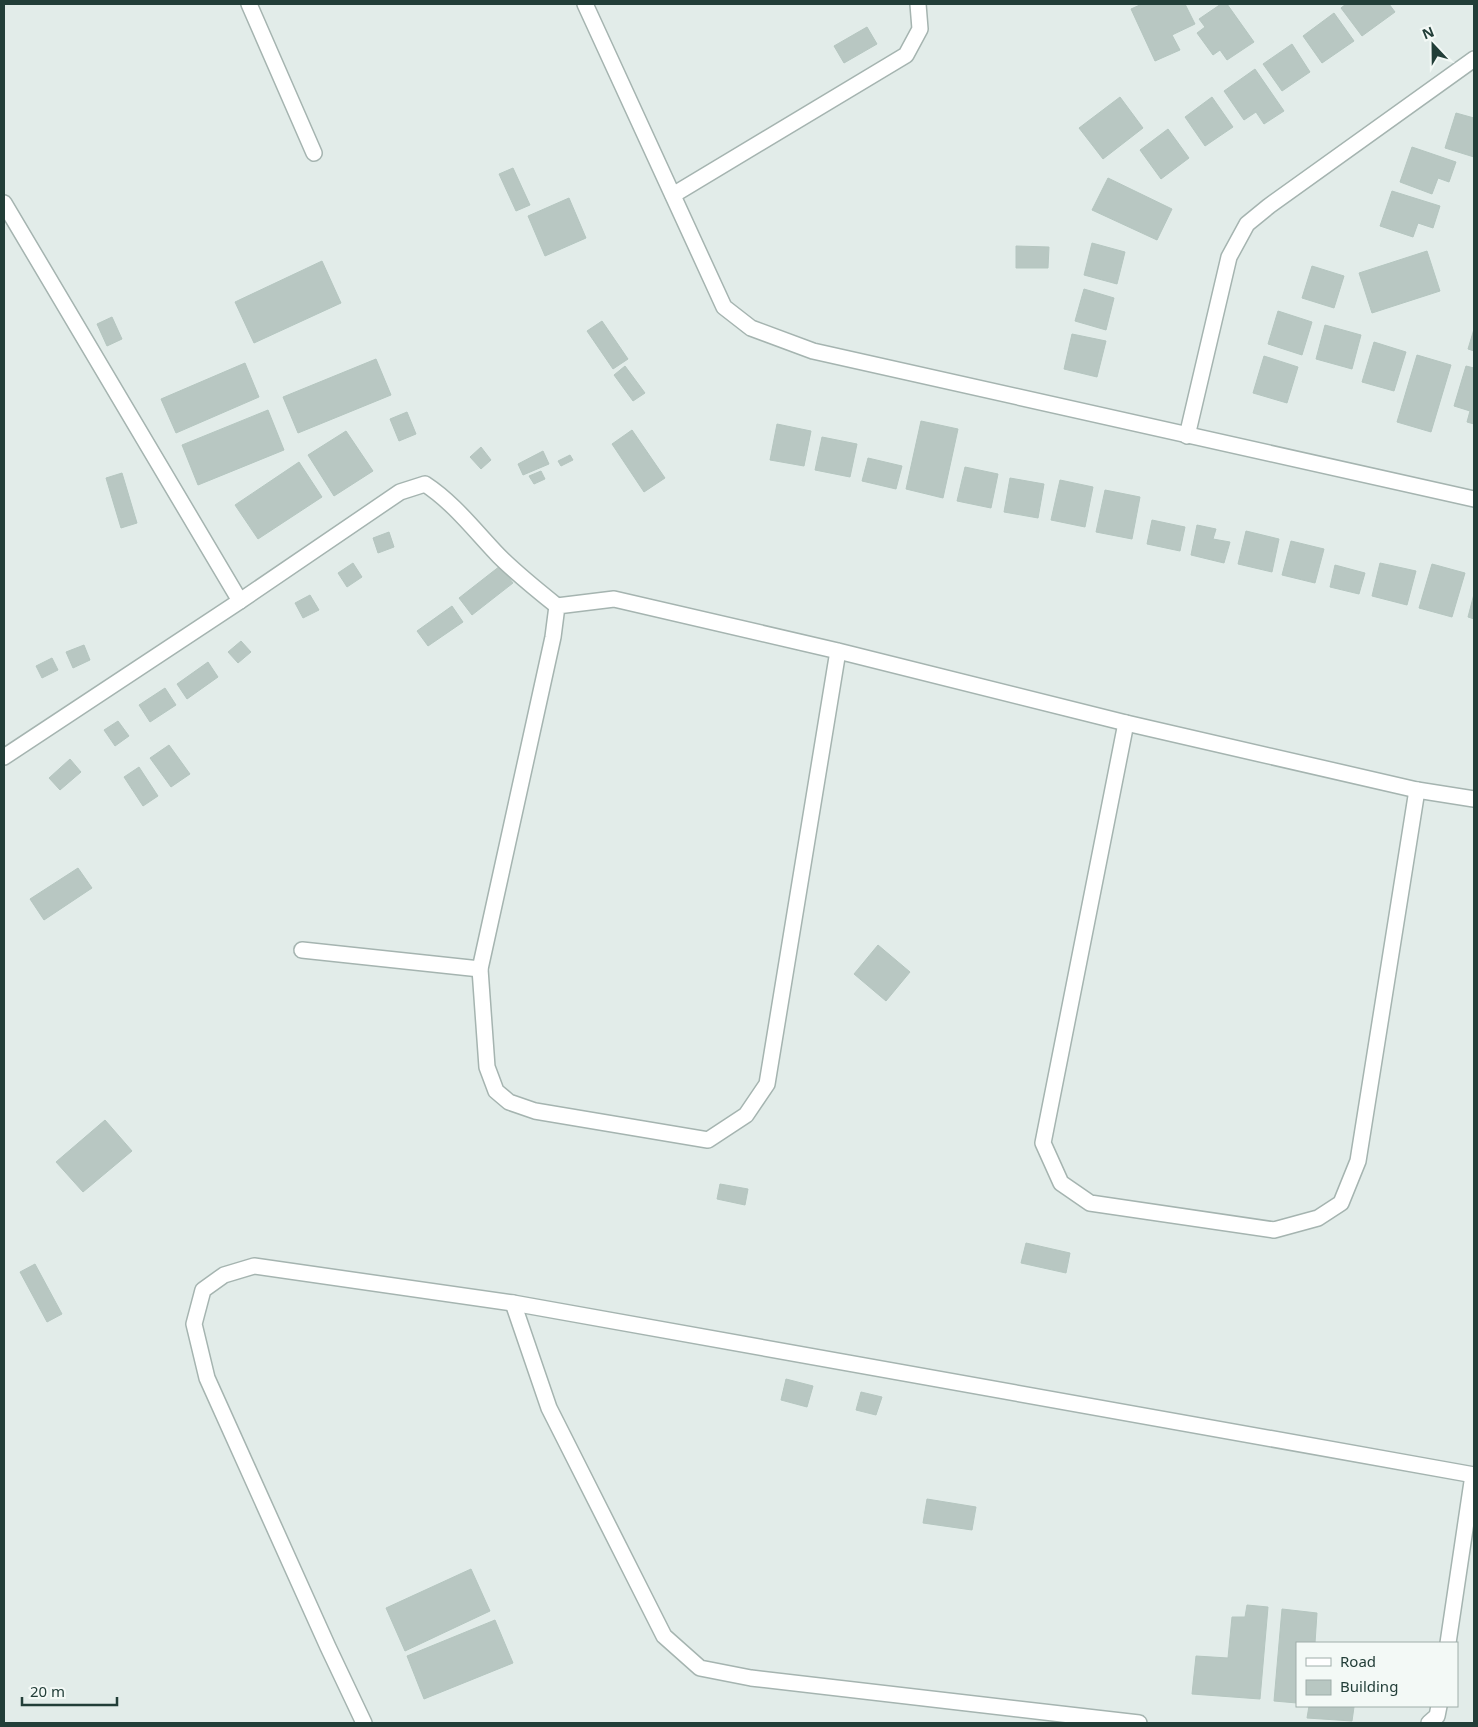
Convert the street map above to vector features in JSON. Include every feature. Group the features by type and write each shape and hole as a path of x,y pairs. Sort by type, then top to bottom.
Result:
{"street":[{"path":"250,4 314,153"},
{"path":"585,4 724,307 751,328 813,350 1187,436 1474,499"},
{"path":"673,195 906,55 920,29 918,4"},
{"path":"1187,436 1229,257 1247,224 1269,206 1474,58"},
{"path":"4,203 240,601"},
{"path":"4,757 240,601 400,492 425,484 442,495 500,557 557,606 614,599 838,651 1126,723 1417,790 1474,799"},
{"path":"557,606 553,637 480,969 487,1067 496,1090 509,1102 536,1111 708,1140 746,1115 767,1084 838,651"},
{"path":"1126,723 1044,1143 1061,1184 1090,1203 1274,1230 1318,1218 1341,1203 1358,1161 1417,790"},
{"path":"302,950 480,969"},
{"path":"364,1723 207,1378 194,1324 203,1290 224,1275 254,1266 513,1303 1474,1475 1448,1642"},
{"path":"513,1303 549,1408 664,1636 700,1668 751,1678 1139,1723"},
{"path":"1429,1723 1437,1716 1438,1707"}],"building":[{"path":"1142,4 1185,4 1195,24 1172,35 1180,50 1155,61 1131,9"},
{"path":"1221,4 1227,4 1254,42 1227,60 1220,50 1213,55 1197,33 1205,27 1199,19"},
{"path":"1346,4 1389,4 1395,12 1362,36 1341,8"},
{"path":"1334,13 1354,41 1322,63 1303,36"},
{"path":"867,27 877,44 844,63 834,46"},
{"path":"1292,44 1310,72 1282,91 1263,64"},
{"path":"1255,69 1284,111 1264,124 1256,112 1244,120 1224,91"},
{"path":"1120,97 1143,128 1103,159 1079,128"},
{"path":"1212,97 1233,127 1205,146 1185,117"},
{"path":"1456,113 1474,118 1474,157 1445,148"},
{"path":"1168,129 1189,158 1161,179 1140,150"},
{"path":"1412,147 1456,162 1449,182 1438,178 1432,194 1400,182"},
{"path":"513,168 530,205 516,211 499,174"},
{"path":"1108,178 1172,209 1157,240 1092,210"},
{"path":"1392,191 1440,206 1433,228 1418,223 1413,237 1380,226"},
{"path":"569,198 586,238 545,256 528,216"},
{"path":"1092,243 1125,252 1117,284 1084,275"},
{"path":"1016,246 1049,247 1048,268 1016,268"},
{"path":"1427,251 1440,291 1372,313 1359,273"},
{"path":"322,261 341,303 254,343 235,302"},
{"path":"1312,266 1344,276 1334,308 1302,298"},
{"path":"1084,289 1114,298 1106,330 1075,321"},
{"path":"1278,311 1312,322 1302,355 1268,344"},
{"path":"112,317 122,339 107,346 97,324"},
{"path":"602,321 628,359 613,369 587,331"},
{"path":"1325,325 1361,335 1352,369 1316,359"},
{"path":"1474,329 1474,351 1468,349"},
{"path":"1072,334 1106,341 1097,377 1064,369"},
{"path":"1374,342 1406,352 1394,391 1362,382"},
{"path":"1417,355 1451,365 1431,432 1397,422"},
{"path":"1264,356 1298,367 1287,403 1253,393"},
{"path":"376,359 391,395 298,433 283,397"},
{"path":"245,363 259,397 176,433 161,399"},
{"path":"625,366 645,393 633,401 614,375"},
{"path":"1466,366 1474,368 1474,424 1467,422 1470,411 1454,406"},
{"path":"268,410 284,450 198,485 182,445"},
{"path":"407,412 416,434 399,441 390,419"},
{"path":"921,421 958,429 943,498 906,489"},
{"path":"777,424 811,431 804,466 770,460"},
{"path":"632,430 665,478 644,492 612,444"},
{"path":"346,431 373,471 334,496 308,455"},
{"path":"822,437 857,444 850,477 815,470"},
{"path":"481,447 491,460 481,469 470,457"},
{"path":"543,451 549,464 523,475 518,464"},
{"path":"570,455 573,460 561,466 558,461"},
{"path":"868,458 902,466 896,489 862,481"},
{"path":"299,462 322,497 258,539 235,505"},
{"path":"965,467 998,474 991,508 957,501"},
{"path":"541,471 545,479 534,484 529,476"},
{"path":"122,473 137,523 121,528 106,478"},
{"path":"1010,478 1044,484 1038,518 1004,512"},
{"path":"1060,480 1093,487 1085,527 1051,520"},
{"path":"1105,490 1140,497 1132,539 1096,532"},
{"path":"1152,520 1185,527 1180,551 1147,544"},
{"path":"1197,525 1216,529 1213,539 1230,542 1224,563 1191,555"},
{"path":"1246,531 1279,539 1272,572 1238,564"},
{"path":"389,532 394,547 378,553 373,538"},
{"path":"1291,541 1324,549 1315,583 1282,575"},
{"path":"353,563 362,577 347,587 338,573"},
{"path":"1380,563 1416,571 1407,605 1372,596"},
{"path":"1432,564 1465,573 1452,617 1419,608"},
{"path":"1335,565 1365,573 1359,594 1330,587"},
{"path":"500,566 513,583 472,615 459,598"},
{"path":"1474,594 1474,619 1468,617"},
{"path":"310,595 319,610 303,618 295,603"},
{"path":"452,606 463,622 428,646 417,631"},
{"path":"241,641 251,652 238,663 228,652"},
{"path":"84,645 90,660 73,668 66,652"},
{"path":"52,658 58,670 42,678 36,666"},
{"path":"208,662 218,677 187,699 177,684"},
{"path":"165,688 176,705 150,722 139,705"},
{"path":"118,721 129,736 115,746 104,730"},
{"path":"169,745 190,774 171,787 150,758"},
{"path":"70,759 81,772 60,790 49,778"},
{"path":"139,767 158,796 143,806 124,777"},
{"path":"78,868 92,888 44,920 30,899"},
{"path":"878,945 910,972 886,1001 854,974"},
{"path":"105,1120 132,1151 83,1192 56,1162"},
{"path":"720,1184 748,1189 745,1205 717,1199"},
{"path":"1026,1243 1070,1253 1066,1273 1021,1263"},
{"path":"35,1264 62,1314 47,1322 20,1272"},
{"path":"786,1379 813,1386 807,1407 781,1400"},
{"path":"861,1392 882,1397 876,1415 856,1410"},
{"path":"927,1499 976,1507 972,1530 923,1523"},
{"path":"471,1569 490,1611 405,1651 386,1608"},
{"path":"1247,1605 1268,1607 1260,1699 1192,1694 1196,1656 1228,1658 1232,1617 1245,1617"},
{"path":"1282,1609 1317,1613 1315,1642 1296,1642 1296,1703 1274,1701"},
{"path":"495,1620 513,1663 424,1699 407,1656"},
{"path":"1309,1707 1354,1707 1352,1721 1307,1718"}]}
